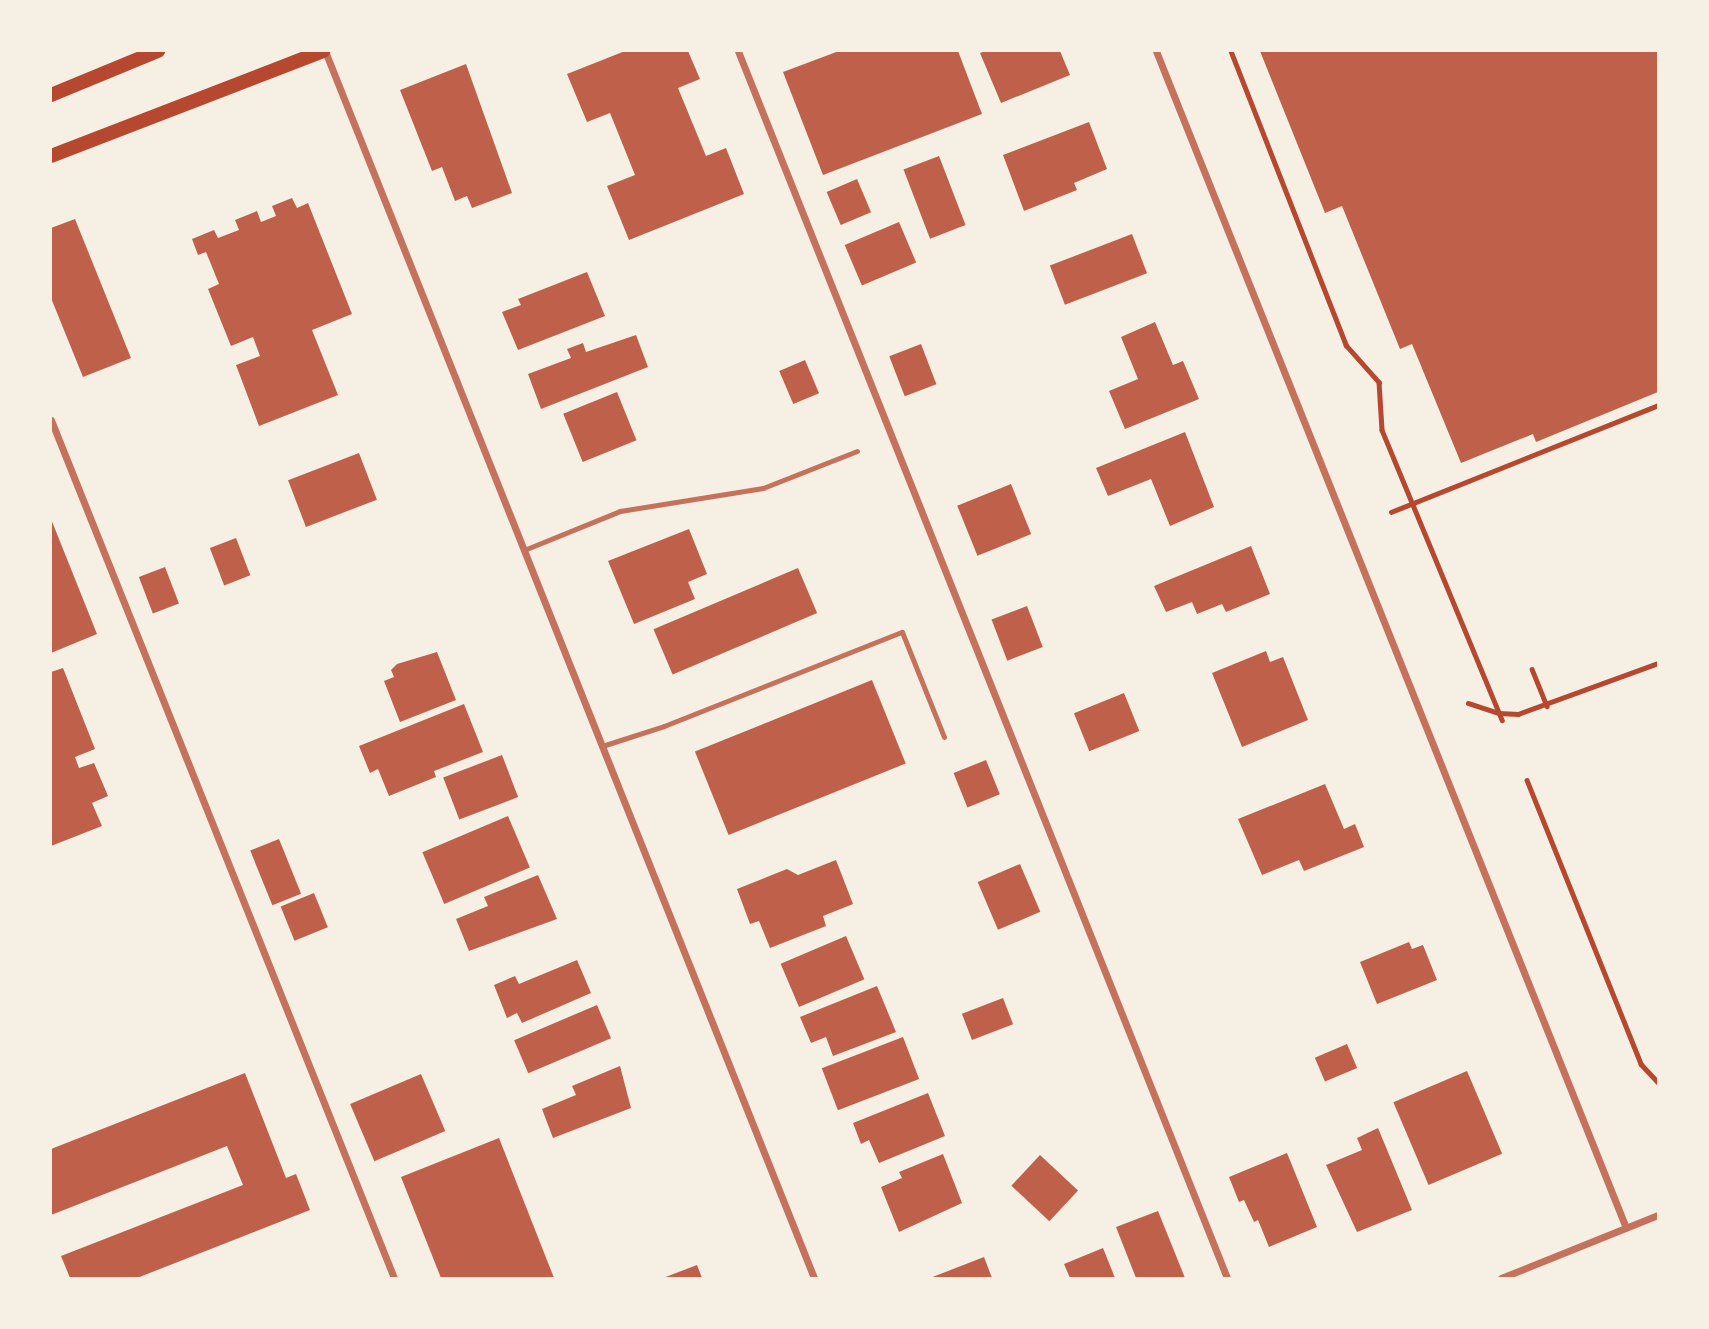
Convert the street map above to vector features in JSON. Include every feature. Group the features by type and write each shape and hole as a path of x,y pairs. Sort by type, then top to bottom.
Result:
{"main road":[{"path":"51,95 158,51"},
{"path":"51,156 324,51"}],"street":[{"path":"324,51 814,1278"},
{"path":"737,51 1227,1278"},
{"path":"1156,51 1626,1228"},
{"path":"51,420 394,1278"},
{"path":"1501,1278 1658,1215"}],"lane":[{"path":"524,550 620,511 694,495 763,488 857,451"},
{"path":"602,746 664,726 902,632 944,737"}],"path":[{"path":"1231,51 1346,345 1379,382 1382,430 1502,720"},
{"path":"1391,512 1658,405"},
{"path":"1468,703 1499,713 1518,714 1547,706 1658,663"},
{"path":"1532,669 1547,706"},
{"path":"1527,779 1641,1064 1658,1082"}],"building":[{"path":"625,51 688,51 700,79 678,88 706,156 726,148 744,194 629,240 607,186 635,175 610,113 587,122 567,74"},
{"path":"839,51 958,51 982,114 823,175 783,72"},
{"path":"1060,51 1070,75 1001,103 980,53"},
{"path":"1260,51 1658,51 1658,392 1536,442 1533,434 1461,463 1412,344 1400,349 1342,206 1325,213"},
{"path":"466,64 512,193 472,208 467,196 455,201 442,167 432,171 400,90"},
{"path":"1089,122 1107,169 1074,183 1077,190 1024,211 1003,155"},
{"path":"939,156 966,225 930,239 904,170"},
{"path":"857,179 871,212 841,225 827,192"},
{"path":"292,198 297,208 308,203 352,314 312,330 338,395 259,426 236,365 260,356 253,337 231,346 208,289 219,284 206,252 198,255 192,239 214,230 218,238 239,230 235,220 257,211 261,222 276,216 272,206"},
{"path":"75,219 131,358 83,377 51,298 51,228"},
{"path":"899,222 916,263 862,286 845,245"},
{"path":"1132,234 1147,273 1065,305 1050,266"},
{"path":"587,272 605,316 518,350 502,312 521,305 518,299"},
{"path":"1155,322 1173,365 1183,361 1199,399 1125,429 1109,391 1138,379 1121,337"},
{"path":"636,335 648,367 541,409 528,374 571,358 567,349 583,343 586,352"},
{"path":"921,344 936,384 905,396 889,356"},
{"path":"805,360 819,393 793,404 779,371"},
{"path":"617,392 636,440 583,462 563,414"},
{"path":"1185,432 1214,507 1170,526 1151,479 1108,496 1096,468"},
{"path":"359,453 377,500 306,527 288,480"},
{"path":"1011,484 1031,534 977,556 957,506"},
{"path":"51,519 97,634 51,653"},
{"path":"689,529 707,574 688,582 695,599 634,624 608,561"},
{"path":"236,538 250,575 224,585 210,548"},
{"path":"1251,546 1270,594 1226,612 1222,604 1197,614 1192,602 1166,612 1154,586"},
{"path":"165,567 179,603 153,613 139,577"},
{"path":"798,568 817,613 673,674 653,629"},
{"path":"1027,606 1043,647 1007,661 992,620"},
{"path":"1266,651 1270,662 1283,657 1308,720 1242,747 1212,673"},
{"path":"437,652 456,700 400,722 384,681 394,677 391,670 397,664"},
{"path":"63,668 95,749 75,757 79,768 94,763 108,796 92,803 102,826 51,846 51,672"},
{"path":"872,680 906,763 729,835 695,752"},
{"path":"1124,693 1139,731 1089,751 1074,713"},
{"path":"464,704 483,752 434,771 436,777 389,796 378,769 370,773 359,746"},
{"path":"502,755 518,797 459,820 443,778"},
{"path":"986,760 1000,794 967,807 954,773"},
{"path":"1325,784 1344,829 1355,824 1364,847 1304,871 1299,860 1262,875 1238,819"},
{"path":"508,816 530,868 444,904 422,852"},
{"path":"279,839 301,894 272,905 250,851"},
{"path":"836,860 853,904 823,916 826,926 770,948 759,921 750,924 737,889 787,869 798,875"},
{"path":"1020,864 1040,912 998,930 978,882"},
{"path":"538,875 557,919 469,951 456,919 488,906 484,897"},
{"path":"314,893 328,927 294,941 281,906"},
{"path":"846,936 864,979 799,1007 781,964"},
{"path":"1409,942 1412,949 1423,945 1437,980 1377,1004 1360,962"},
{"path":"577,960 591,993 522,1023 517,1013 507,1018 494,985 515,976 519,984"},
{"path":"877,986 896,1032 833,1056 826,1037 811,1043 800,1017"},
{"path":"1003,998 1013,1024 972,1040 962,1014"},
{"path":"597,1005 611,1038 528,1073 514,1040"},
{"path":"903,1037 919,1079 838,1110 822,1068"},
{"path":"1347,1044 1357,1068 1325,1082 1315,1058"},
{"path":"620,1066 631,1108 553,1138 542,1109 576,1095 572,1086"},
{"path":"1467,1071 1502,1154 1429,1185 1393,1102"},
{"path":"245,1073 286,1178 296,1174 310,1210 137,1278 70,1278 61,1256 243,1185 227,1146 51,1215 51,1149"},
{"path":"421,1074 445,1131 374,1161 350,1104"},
{"path":"928,1093 945,1136 879,1163 869,1140 861,1144 853,1123"},
{"path":"1378,1128 1412,1210 1357,1232 1326,1165 1362,1150 1357,1138"},
{"path":"499,1138 554,1278 441,1278 401,1177"},
{"path":"1287,1153 1317,1227 1269,1247 1258,1220 1254,1222 1244,1200 1239,1202 1229,1177"},
{"path":"943,1154 962,1203 899,1232 881,1187 902,1178 899,1172"},
{"path":"1040,1155 1078,1190 1049,1221 1011,1186"},
{"path":"1158,1211 1185,1278 1136,1278 1116,1227"},
{"path":"1103,1248 1115,1278 1070,1278 1064,1264"},
{"path":"984,1257 992,1278 930,1278"},
{"path":"697,1265 702,1278 663,1278"}]}
